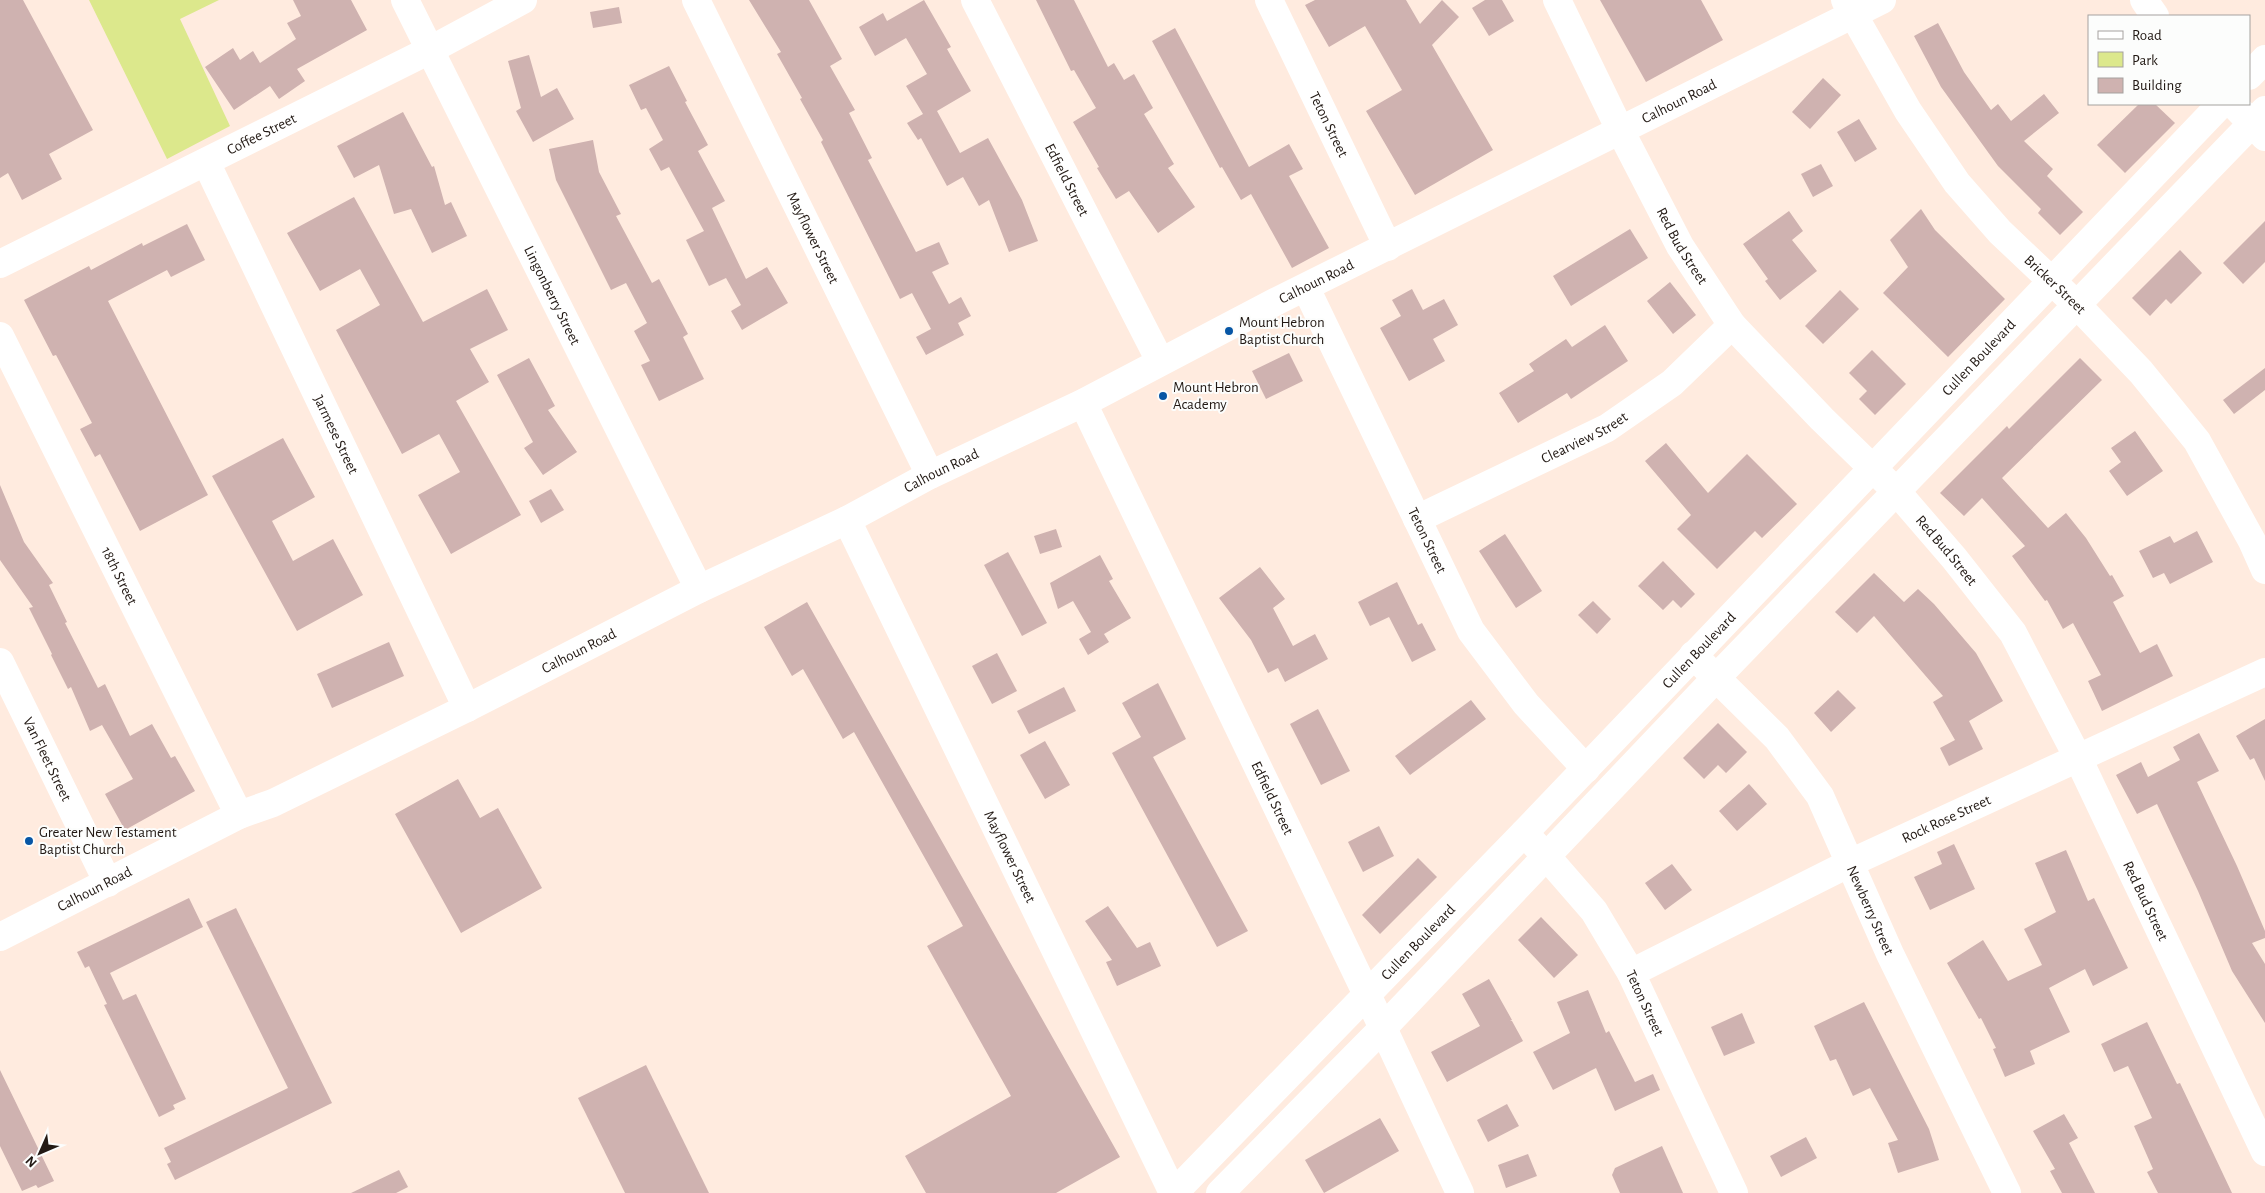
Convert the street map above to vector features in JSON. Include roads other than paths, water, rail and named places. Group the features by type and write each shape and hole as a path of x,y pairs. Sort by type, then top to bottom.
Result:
{"street":[{"name":"Lingonberry Street","path":"405,0 699,589"},
{"name":"Coffee Street","path":"0,264 430,50 523,0"},
{"name":"Mayflower Street","path":"696,0 930,475"},
{"name":"Edfield Street","path":"975,0 1160,362"},
{"name":"Teton Street","path":"1269,0 1388,247"},
{"name":"Red Bud Street","path":"1557,0 1620,130 1680,246 1732,325 1897,492 1954,558 2013,633 2078,758 2265,1152"},
{"name":"Calhoun Road","path":"0,937 239,815 272,803 467,708 699,589 847,520 930,475 1083,403 1160,362 1620,130 1849,7 1882,0"},
{"path":"2144,0 2154,15"},
{"name":"Bricker Street","path":"1849,7 1908,111 1957,182 2000,232 2077,305 2141,372 2198,441 2252,541 2265,570"},
{"path":"2250,75 2265,59"},
{"name":"Cullen Boulevard","path":"1173,1193 1586,769 2220,105"},
{"path":"1220,1193 1383,1028 1716,678 2077,305 2261,124 2234,105"},
{"name":"Jarmese Street","path":"206,162 467,708"},
{"name":"Teton Street","path":"1306,288 1471,631 1526,704 1609,792"},
{"name":"Clearview Street","path":"1417,519 1607,428 1672,382 1732,325"},
{"name":"18th Street","path":"0,336 239,815"},
{"name":"Edfield Street","path":"1083,403 1383,1028 1460,1193"},
{"name":"Mayflower Street","path":"847,520 1173,1193"},
{"name":"Newberry Street","path":"1693,655 1777,738 1820,796 1890,954 2007,1193"},
{"name":"Van Fleet Street","path":"0,662 108,883"},
{"name":"Rock Rose Street","path":"1631,974 1850,864 2265,672"},
{"name":"Teton Street","path":"1524,833 1594,911 1631,974 1734,1193"}],"place":[{"name":"Mount Hebron Baptist Church","path":"1229,331"},
{"name":"Mount Hebron Academy","path":"1163,396"},
{"name":"Greater New Testament Baptist Church","path":"29,841"}]}
